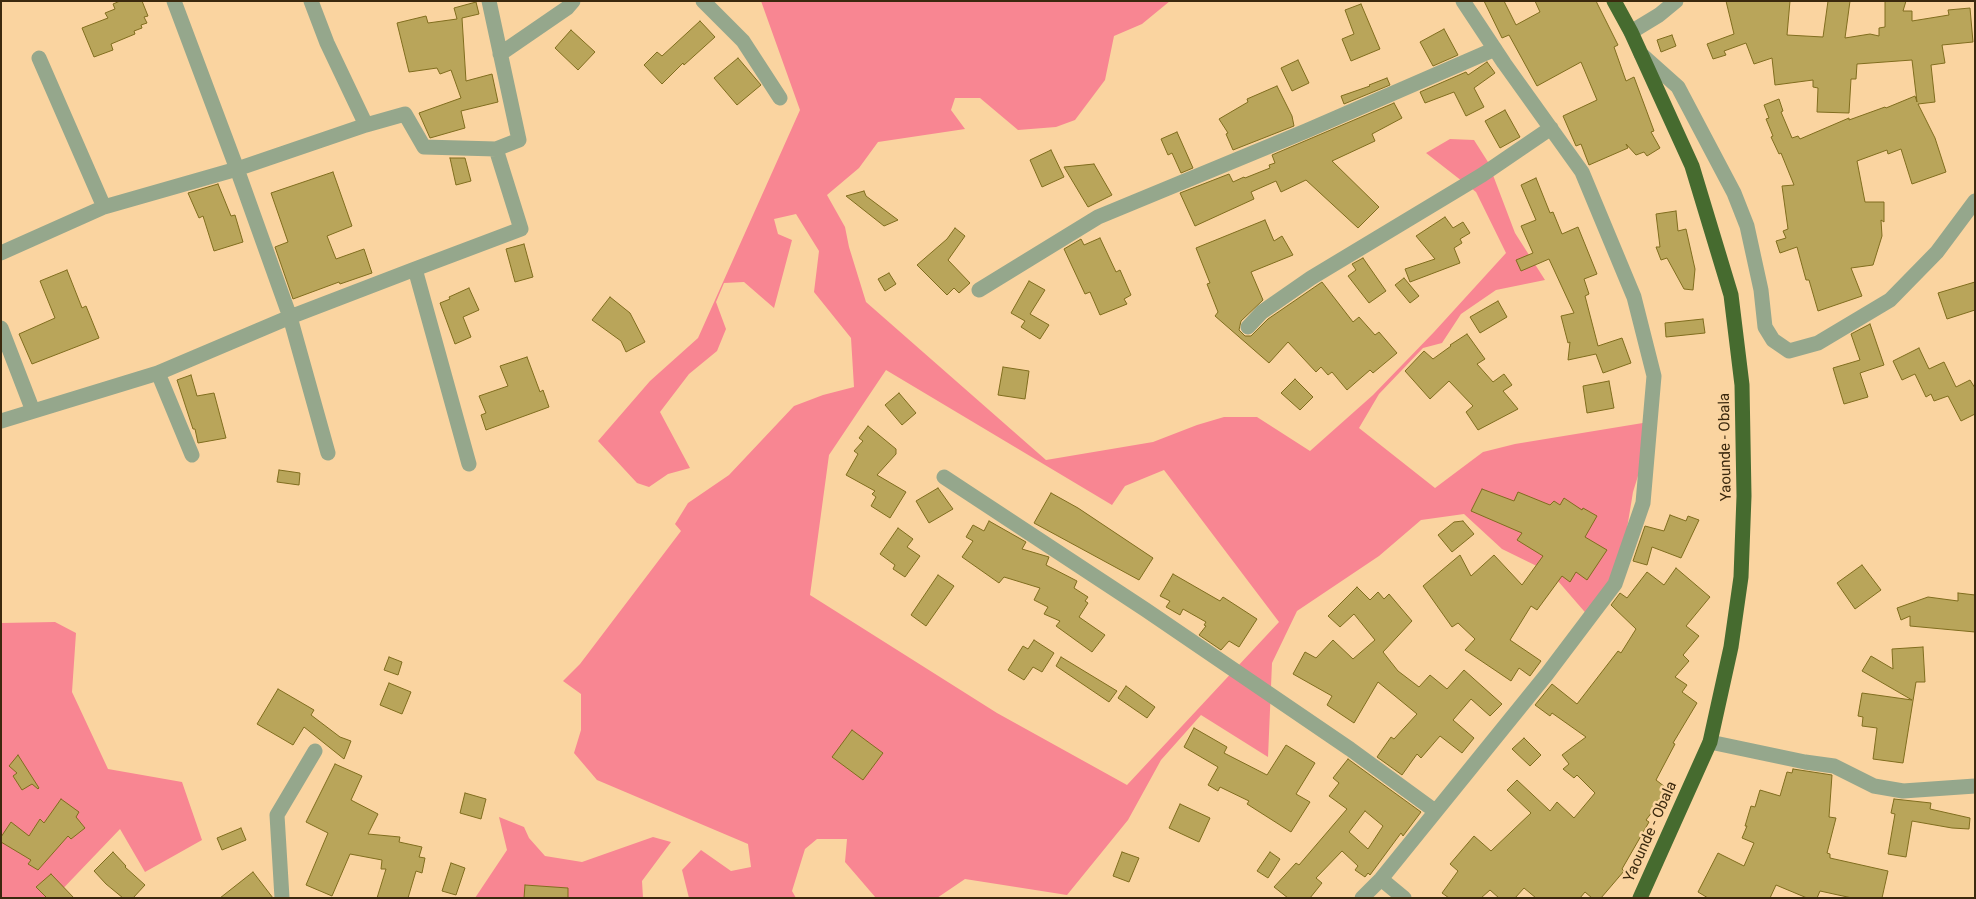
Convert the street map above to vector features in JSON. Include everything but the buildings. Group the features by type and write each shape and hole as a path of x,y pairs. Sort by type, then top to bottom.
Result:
{"highway":[{"name":"Yaounde - Obala","path":"1614,1 1641,54 1692,166 1731,295 1742,385 1744,496 1741,576 1731,646 1710,742 1640,898"}],"street":[{"path":"174,1 290,317 328,453"},
{"path":"311,1 327,43 366,125"},
{"path":"1,254 104,207 237,169 366,125 405,114 424,147 496,149 519,140 488,1"},
{"path":"500,54 567,8 573,1"},
{"path":"703,1 742,41 780,98"},
{"path":"1362,898 1381,879 1546,674 1614,584 1643,503 1654,376 1630,288 1582,172 1495,50 1463,1"},
{"path":"1630,32 1659,15 1676,1"},
{"path":"979,290 1098,217 1495,50"},
{"path":"1641,54 1678,87 1734,193 1747,226 1761,290 1766,327 1773,340 1789,351 1818,343 1890,300 1937,252 1975,201"},
{"path":"39,58 104,207"},
{"path":"1248,327 1262,312 1311,278 1482,175 1551,128"},
{"path":"1,421 158,373 290,317 521,229 496,149"},
{"path":"415,269 469,464"},
{"path":"1,328 33,411"},
{"path":"158,373 192,455"},
{"path":"944,476 1350,748 1435,811"},
{"path":"1710,742 1805,762 1834,766 1874,786 1903,791 1975,786"},
{"path":"282,898 277,815 315,751"},
{"path":"1381,879 1404,898"}],"shaded area":[{"path":"761,1 1170,1 1142,24 1114,36 1105,80 1075,120 1056,127 1018,130 980,98 955,98 951,110 965,129 878,142 859,168 827,195 845,227 849,247 866,302 1046,460 1153,442 1224,417 1257,417 1310,451 1373,395 1506,253 1476,192 1426,153 1450,139 1474,140 1488,162 1515,233 1545,280 1496,290 1461,314 1442,343 1423,348 1379,394 1359,428 1435,488 1483,452 1515,444 1655,421 1633,492 1620,571 1590,618 1551,573 1502,549 1464,514 1421,520 1379,556 1297,611 1272,663 1268,757 1201,715 1161,760 1128,820 1067,895 965,879 937,898 876,898 845,862 847,839 817,839 805,849 792,891 796,898 689,898 682,870 701,850 731,871 751,867 748,844 597,780 574,753 581,730 581,694 563,681 580,664 681,531 675,524 688,503 729,475 794,406 823,395 854,387 851,338 814,292 819,251 796,214 774,219 778,234 792,240 774,308 744,282 724,283 716,302 726,329 717,351 689,374 660,412 690,468 668,474 649,487 637,483 598,441 650,381 698,338 800,110","holes":["886,370 1112,505 1125,486 1164,470 1279,622 1127,785 997,713 810,595 829,455"]},
{"path":"55,622 76,633 72,692 108,769 182,782 202,840 145,872 120,829 54,898 1,898 1,623"},
{"path":"499,817 524,827 529,838 545,856 582,862 653,837 671,842 642,881 643,898 475,898 507,850"}]}
